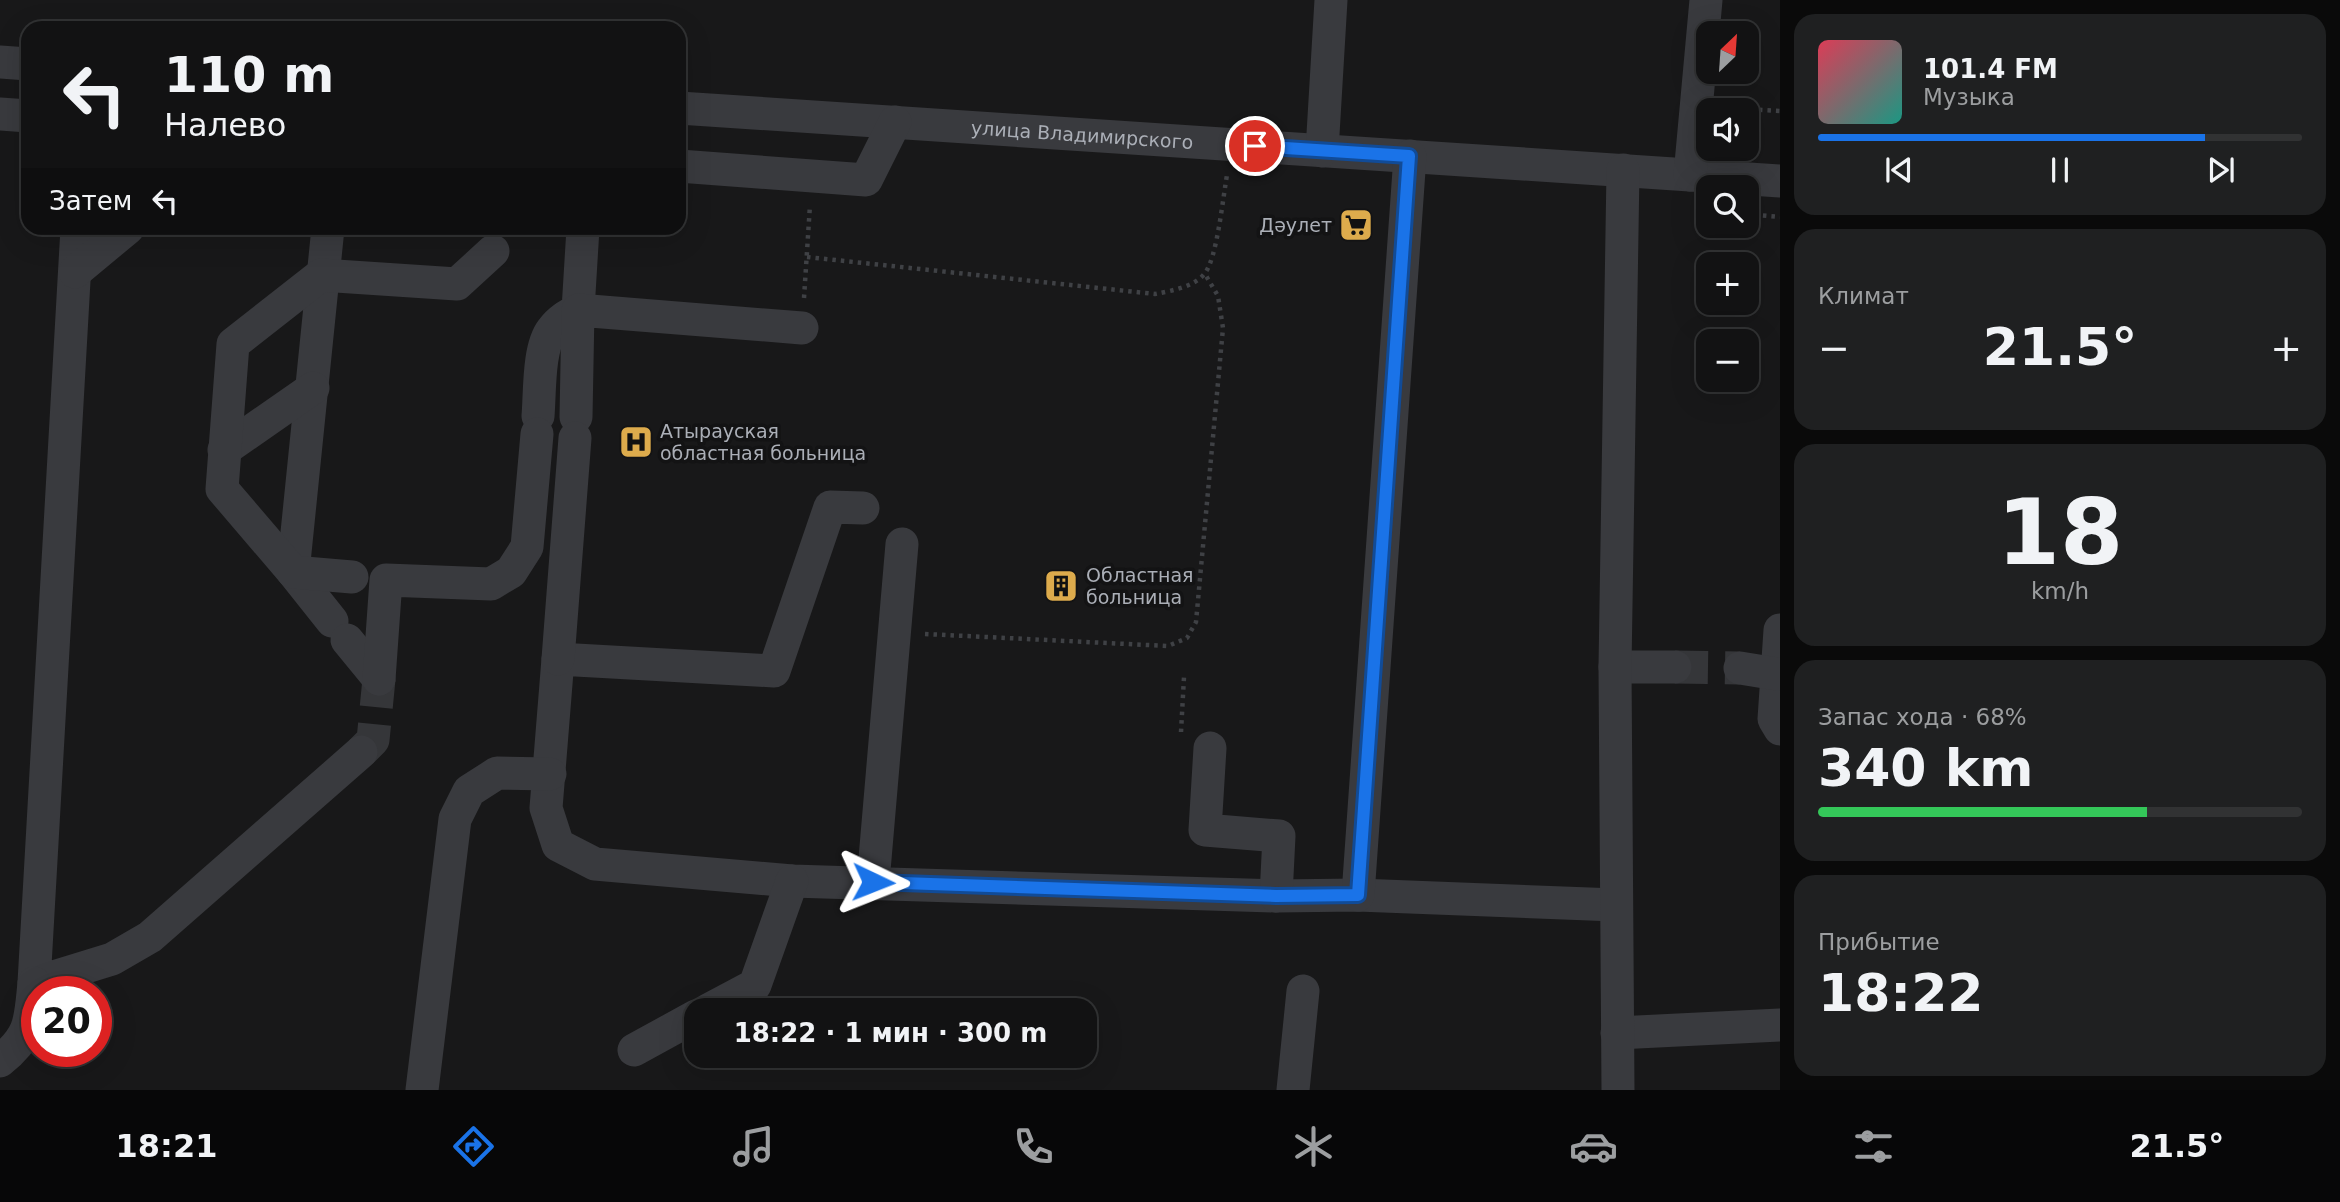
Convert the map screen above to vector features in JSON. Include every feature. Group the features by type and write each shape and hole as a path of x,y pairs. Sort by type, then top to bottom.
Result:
{"street":[{"path":"1322,151 1331,0"},
{"path":"1698,98 1706,0"},
{"path":"0,62 21,64"},
{"name":"улица Владимирского","path":"686,108 1780,181"},
{"path":"0,114 21,116"},
{"path":"1690,175 1696,117"},
{"path":"686,167 866,180 895,122"},
{"path":"1358,895 1409,156"},
{"path":"1618,1090 1615,667 1623,170"},
{"path":"34,976 77,235"},
{"path":"75,272 120,235"},
{"path":"293,572 327,235"},
{"path":"583,235 576,427 546,808 558,845 595,864 792,881 1276,896 1358,895 1616,905"},
{"path":"493,251 457,284 321,275 233,344 222,489 379,679 386,580 491,584 511,572 527,547 544,350 550,331 565,317 578,310 802,328"},
{"path":"224,450 313,388"},
{"path":"558,659 774,671 830,507 863,508"},
{"path":"873,882 902,544"},
{"path":"293,572 352,577"},
{"path":"1780,630 1774,719 1780,729"},
{"path":"1615,667 1675,667"},
{"path":"1740,668 1777,674"},
{"path":"1210,748 1205,830 1279,836 1276,896"},
{"path":"57,976 112,959 150,937 361,752"},
{"path":"422,1090 455,819 469,791 497,773 550,774"},
{"path":"731,998 755,985 792,881"},
{"path":"1293,1090 1303,991"},
{"path":"634,1050 684,1023"},
{"path":"1617,1033 1780,1026"},
{"path":"0,1060 17,1046 21,1039"}],"path":[{"path":"1759,110 1780,111"},
{"path":"807,257 1155,294 1181,289 1205,274 1212,256 1233,145"},
{"path":"802,328 813,176"},
{"path":"1759,215 1780,217"},
{"path":"895,632 1168,646 1187,638 1196,622 1223,328 1218,296 1205,274"},
{"path":"1184,677 1181,746 1210,748"}],"tunnel":[{"path":"1675,667 1740,668"},
{"path":"361,752 373,740 379,679"}],"place":[{"name":"Дәулет","path":"1356,225"},
{"name":"Атырауская областная больница","path":"636,442"},
{"name":"Областная больница","path":"1061,586"}],"route":[{"path":"873,882 1276,896 1358,895 1409,156 1255,146"}]}
